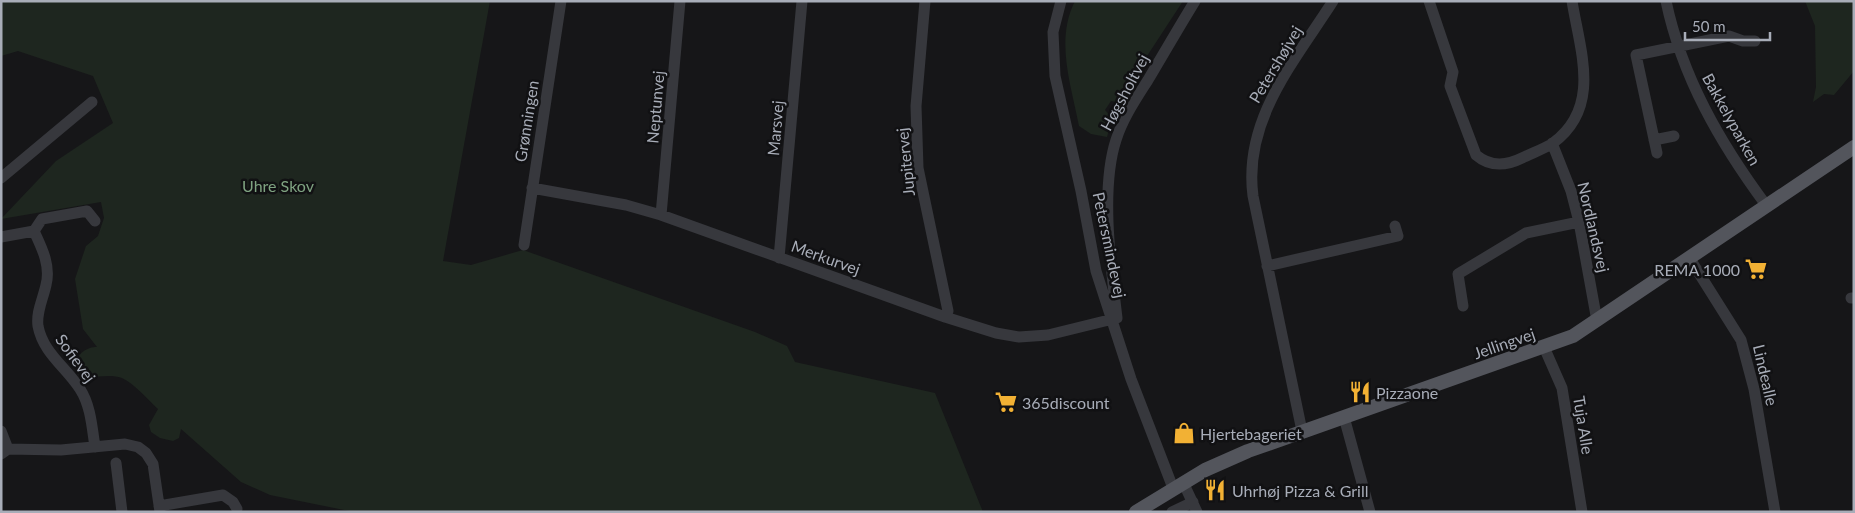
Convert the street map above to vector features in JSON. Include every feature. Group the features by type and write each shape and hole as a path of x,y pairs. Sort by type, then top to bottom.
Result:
{"main road":[{"name":"Jellingvej","path":"1136,512 1178,485 1211,467 1302,431 1344,418 1572,336 1690,259 1766,204 1854,147"}],"street":[{"name":"Grønningen","path":"524,245 561,1"},
{"name":"Neptunvej","path":"661,215 680,1"},
{"name":"Marsvej","path":"779,258 782,251 802,1"},
{"name":"Jupitervej","path":"925,1 916,106 918,168 948,311 945,317"},
{"name":"Petersmindevej","path":"1062,1 1053,32 1055,76 1081,191 1096,271 1110,320 1178,485 1195,507"},
{"name":"Høgsholtvej","path":"1110,320 1117,318 1109,222 1110,164 1116,140 1126,115 1195,1"},
{"name":"Petershøjvej","path":"1302,431 1267,266 1251,178 1253,149 1267,105 1333,1"},
{"path":"1429,1 1453,72 1450,86 1476,155 1484,162 1496,165 1514,162 1552,143 1571,125 1581,106 1585,90 1572,1"},
{"name":"Bakkelyparken","path":"1666,1 1678,46 1693,86 1717,132 1766,204"},
{"path":"1657,153 1636,54 1729,36 1743,41 1755,40"},
{"path":"1,178 92,102"},
{"path":"1654,140 1674,136"},
{"name":"Nordlandsvej","path":"1552,143 1571,190 1579,222 1597,321"},
{"name":"Merkurvej","path":"532,188 626,205 661,215 945,317 996,333 1020,337 1048,336 1110,320"},
{"path":"1,237 34,230 42,219 87,211 95,221"},
{"path":"1464,306 1458,274 1526,233 1579,222"},
{"path":"1267,266 1398,236 1395,226"},
{"name":"Sofievej","path":"34,230 44,253 47,269 47,283 38,311 38,325 47,351 75,381 86,402 95,447"},
{"name":"Lindealle","path":"1690,259 1741,340 1753,382 1775,512"},
{"name":"Tuja Alle","path":"1544,347 1562,388 1582,512"},
{"path":"1344,418 1370,512"},
{"path":"1,431 4,451 61,450 125,444 138,447 146,453 153,464 159,509 223,495 233,502 237,509"},
{"path":"116,463 122,512"},
{"path":"1172,512 1195,507"}],"green space":[{"name":"Uhre Skov","path":"1,1 490,1 443,261 471,265 523,250 755,332 787,346 795,362 935,393 983,512 354,512 270,495 241,482 181,429 179,438 173,441 160,438 151,432 149,425 158,409 127,380 116,376 88,375 78,368 79,356 89,348 97,347 83,329 75,279 86,246 98,236 104,218 101,202 1,219 56,161 113,123 93,76 18,51 1,56"},
{"path":"1075,1 1183,1 1117,102 1111,101 1105,110 1112,118 1107,137 1091,134 1079,126 1066,63 1065,47 1069,16"},
{"path":"1805,1 1854,1 1854,71 1834,95 1824,94 1813,102 1816,87 1815,26"}],"place":[{"name":"REMA 1000","path":"1756,269"},
{"name":"Pizzaone","path":"1360,392"},
{"name":"365discount","path":"1006,402"},
{"name":"Hjertebageriet","path":"1184,433"},
{"name":"Uhrhøj Pizza & Grill","path":"1215,490"}]}
